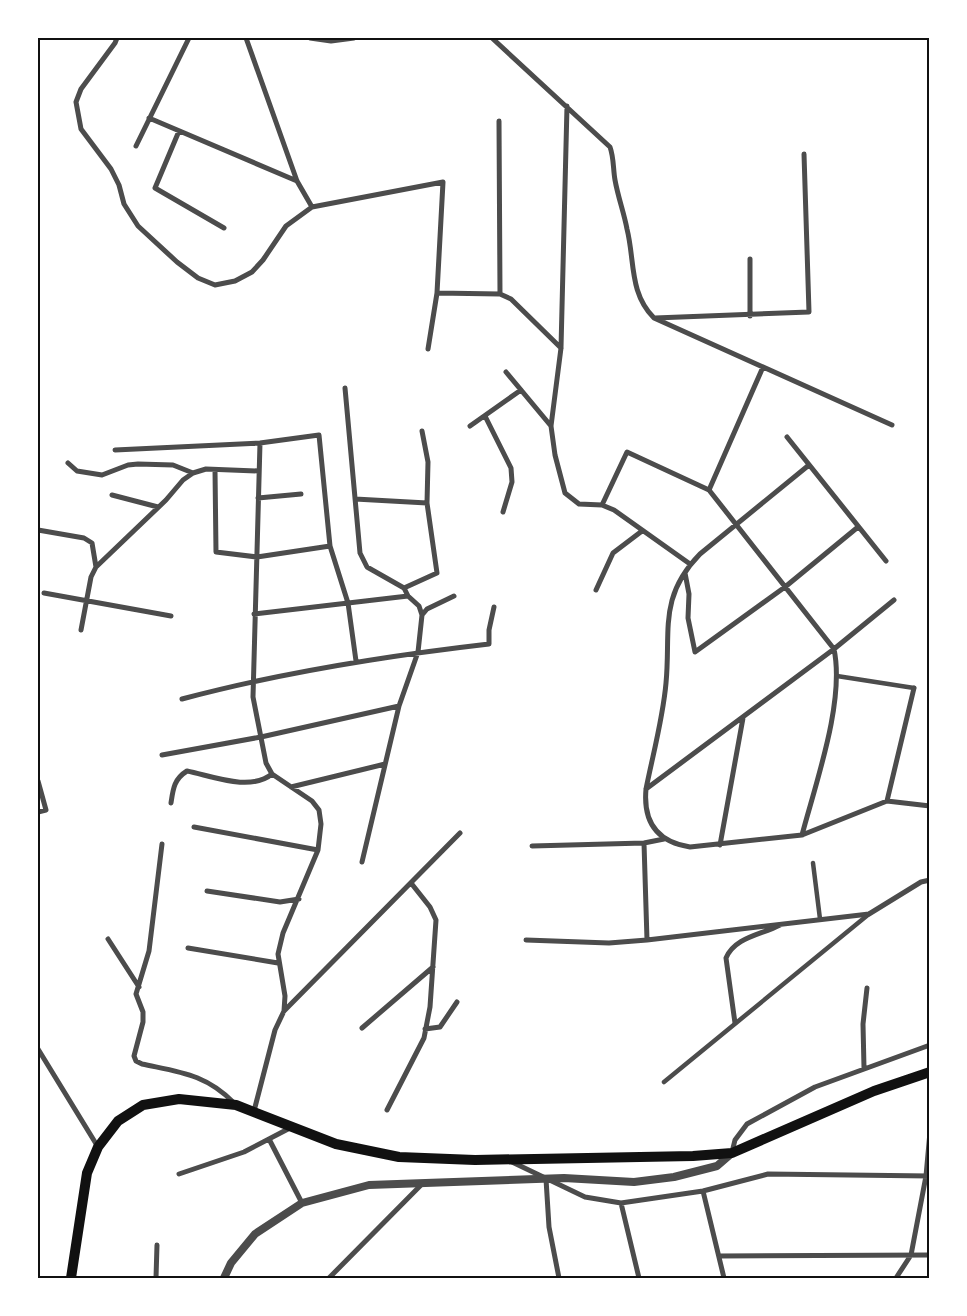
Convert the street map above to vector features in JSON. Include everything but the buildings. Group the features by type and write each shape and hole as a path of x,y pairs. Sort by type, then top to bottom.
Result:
{"main road":[{"path":"71,1278 87,1173 98,1147 118,1121 143,1105 179,1099 236,1105 254,1110 290,1128 336,1144 399,1157 506,1159 693,1156 732,1153 874,1092 929,1074"}],"street":[{"path":"117,38 81,89 76,102 81,129 111,169 120,185 124,204 138,226 177,262 198,278 215,285 235,281 252,272 263,260 286,226 312,208 443,182 437,293 428,349"},
{"path":"136,146 189,38"},
{"path":"246,38 297,181 312,208"},
{"path":"310,38 331,41 354,38"},
{"path":"492,38 610,147 614,156 618,192 628,230 632,266 642,307 654,318 892,425"},
{"path":"567,106 561,348 551,426 555,455 565,493 579,504 602,506 614,510 690,564"},
{"path":"149,118 297,181"},
{"path":"499,121 500,294"},
{"path":"179,131 155,188 224,228"},
{"path":"654,318 750,316 809,312 804,154"},
{"path":"750,258 750,316"},
{"path":"437,293 490,292 500,294 511,299 561,348"},
{"path":"709,490 763,367"},
{"path":"506,372 551,426"},
{"path":"344,388 363,560 367,567 404,588 408,596 419,606 422,615 418,652 399,706 362,862"},
{"path":"470,426 521,390"},
{"path":"485,416 511,468 512,482 504,512"},
{"path":"404,588 438,573 427,503 428,462 422,431"},
{"path":"115,450 260,443 319,436 330,546 348,603 356,661"},
{"path":"787,437 886,561"},
{"path":"260,443 253,697 266,763 272,774 312,801 319,810 322,824 318,850 299,899 283,933 278,954 285,996 284,1011"},
{"path":"602,506 628,452 709,490 834,649 837,676 828,731 802,835"},
{"path":"68,463 77,471 102,475 128,465 138,464 172,465 193,472 215,470 259,471"},
{"path":"809,465 734,524 690,564 676,589 668,614 666,684 646,789 645,803 652,827 664,839 676,845 690,847 802,835 887,801 930,806"},
{"path":"215,470 216,552 256,557 330,546"},
{"path":"81,630 91,577 96,567 193,472"},
{"path":"258,498 301,494"},
{"path":"112,495 158,508"},
{"path":"355,499 427,503"},
{"path":"685,572 689,594 688,618 695,652 785,587 858,527"},
{"path":"38,530 84,538 92,543 96,567"},
{"path":"596,590 613,553 642,531"},
{"path":"44,593 171,616"},
{"path":"254,614 408,596"},
{"path":"422,615 427,609 454,596"},
{"path":"646,789 744,718 894,600"},
{"path":"182,699 252,680 356,661 489,644 489,630 494,606"},
{"path":"837,676 914,688 887,801"},
{"path":"162,755 261,737 399,706"},
{"path":"720,844 744,718"},
{"path":"291,787 386,764"},
{"path":"171,803 174,784 179,776 187,770 250,782 264,780 272,774"},
{"path":"38,781 46,810 38,812"},
{"path":"194,827 318,850"},
{"path":"254,1110 275,1030 284,1011 460,833"},
{"path":"532,846 644,843 664,839"},
{"path":"644,843 647,940"},
{"path":"162,844 149,951 136,994 143,1012 143,1022 134,1056 136,1061 204,1079 222,1090 236,1105"},
{"path":"813,863 820,919"},
{"path":"664,1082 869,914 921,882 930,880"},
{"path":"387,1110 424,1038 433,967 436,920 430,907 411,883"},
{"path":"208,891 280,902 299,899"},
{"path":"526,940 609,943 869,914"},
{"path":"736,1024 726,958 736,943 785,923"},
{"path":"108,939 139,986"},
{"path":"188,948 278,963"},
{"path":"362,1028 433,967"},
{"path":"864,1068 863,1024 867,988"},
{"path":"425,1029 440,1027 458,1002"},
{"path":"224,1278 231,1263 255,1234 302,1203 369,1185 546,1179 634,1182 674,1177 717,1166 732,1153 735,1140 747,1124 814,1086 930,1045"},
{"path":"38,1049 98,1147"},
{"path":"179,1174 244,1152 290,1128"},
{"path":"896,1278 911,1255 928,1176 930,1132"},
{"path":"269,1139 302,1203"},
{"path":"506,1159 585,1197 621,1203 703,1191 768,1174 928,1176"},
{"path":"546,1179 549,1226 560,1278"},
{"path":"329,1278 423,1183"},
{"path":"703,1191 724,1278"},
{"path":"621,1203 639,1278"},
{"path":"156,1278 157,1245"},
{"path":"719,1256 930,1255"}]}
